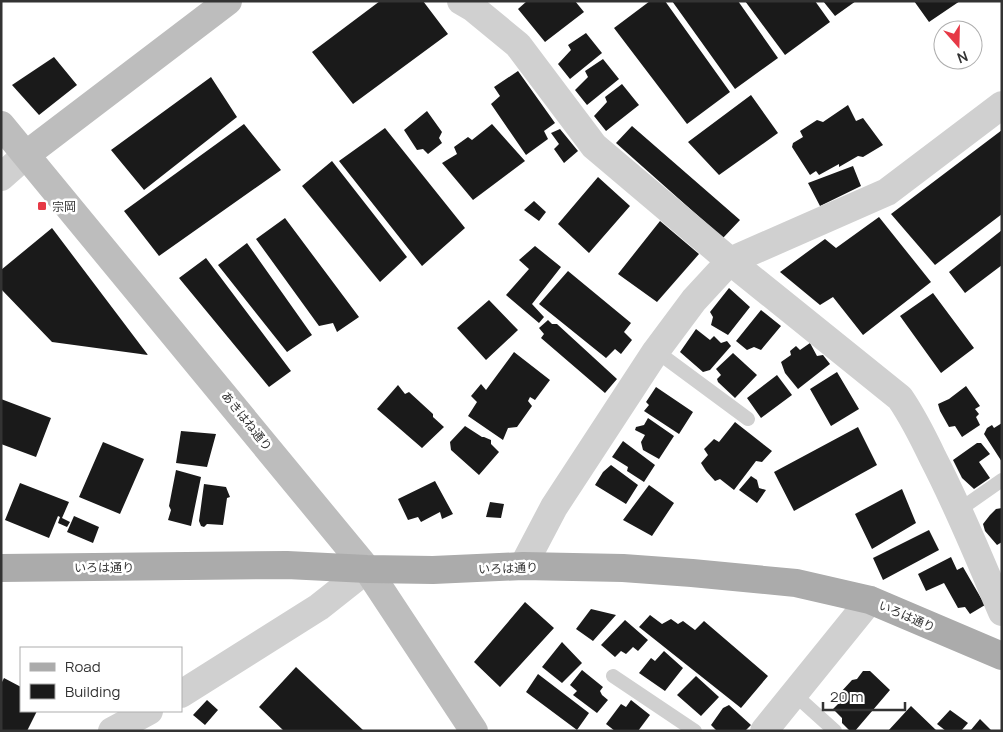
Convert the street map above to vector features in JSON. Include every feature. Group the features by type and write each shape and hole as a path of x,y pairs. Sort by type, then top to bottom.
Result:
{"main road":[{"name":"いろは通り","path":"1,568 286,565 433,570 523,566 623,568 768,580 796,583 870,600 1002,656"}],"street":[{"path":"1,177 27,154 228,1"},
{"path":"462,1 518,45 594,146 730,261 900,398 910,412 959,510 1001,609"},
{"path":"523,566 554,507 656,351 694,300 730,261 887,192 1002,105"},
{"name":"あきはね通り","path":"1,125 27,154 367,569 474,731"},
{"path":"182,693 319,607 367,569"},
{"path":"764,731 870,600"},
{"path":"112,731 147,712"}],"lane":[{"path":"656,351 748,419"},
{"path":"959,510 1002,480"},
{"path":"613,676 695,731"},
{"path":"794,694 835,731"}],"building":[{"path":"380,1 423,1 448,34 353,104 312,52"},
{"path":"527,1 575,1 584,12 545,42 518,9"},
{"path":"650,1 665,1 730,92 687,124 614,28"},
{"path":"672,1 738,1 778,58 735,89"},
{"path":"745,1 815,1 830,22 785,55"},
{"path":"823,1 856,1 835,16"},
{"path":"914,1 960,1 929,22"},
{"path":"586,33 602,53 570,79 558,64 571,50 568,45"},
{"path":"54,57 77,85 39,115 12,85"},
{"path":"603,59 619,79 587,105 575,90 588,77 585,71"},
{"path":"518,71 555,123 544,131 548,139 526,155 491,104 500,96 494,87"},
{"path":"211,77 237,117 144,190 111,150"},
{"path":"622,84 639,105 606,131 594,116 607,102 605,97"},
{"path":"751,95 778,133 719,175 688,142"},
{"path":"848,105 856,121 863,118 883,145 863,157 858,156 839,167 839,164 819,175 816,171 810,175 792,147 793,143 803,137 800,131 817,120 823,122"},
{"path":"427,111 442,132 439,138 442,143 428,154 423,149 417,150 404,130"},
{"path":"244,124 281,170 159,256 124,211"},
{"path":"492,124 525,161 473,200 442,163 457,154 454,147 468,137 472,140"},
{"path":"632,126 740,220 723,238 616,143"},
{"path":"385,128 465,228 422,266 339,161"},
{"path":"560,129 578,151 564,163 554,149 559,144 551,133"},
{"path":"1002,130 1002,214 935,265 891,214"},
{"path":"332,161 407,257 380,282 302,186"},
{"path":"853,166 861,186 820,206 808,183"},
{"path":"598,177 630,206 589,253 558,224"},
{"path":"534,201 546,212 539,221 524,210"},
{"path":"879,217 931,282 863,335 833,297 820,305 780,272 825,239 836,248"},
{"path":"285,218 359,317 337,332 333,323 319,326 256,239"},
{"path":"660,221 699,254 657,302 618,274"},
{"path":"52,228 148,355 52,342 1,289 1,270"},
{"path":"1002,230 1002,265 965,293 949,272"},
{"path":"247,243 312,335 287,352 218,265"},
{"path":"535,246 561,267 532,304 544,317 539,323 506,295 529,269 519,260"},
{"path":"206,258 291,371 269,387 179,278"},
{"path":"568,271 631,323 624,332 632,340 621,354 615,349 606,358 539,304"},
{"path":"729,288 750,307 728,335 711,325 713,317 710,312"},
{"path":"933,293 974,348 941,373 900,316"},
{"path":"489,300 518,330 486,360 457,328"},
{"path":"761,310 781,326 761,350 754,347 747,350 736,341"},
{"path":"548,320 552,324 557,324 617,379 605,393 541,338 544,334 539,328"},
{"path":"696,329 710,340 714,336 721,343 727,341 731,346 710,370 703,372 680,352"},
{"path":"810,343 817,356 823,355 830,364 798,389 785,373 781,362 791,355 790,351 796,346 800,350"},
{"path":"514,352 550,380 535,400 530,397 528,401 532,406 517,427 508,428 503,440 468,416 477,402 471,396 481,384 486,390"},
{"path":"733,353 757,375 735,398 718,382 717,379 721,375 716,369"},
{"path":"837,372 859,409 831,426 810,389"},
{"path":"777,375 792,395 761,418 747,398"},
{"path":"398,385 405,394 409,392 444,427 422,448 377,409"},
{"path":"966,386 980,406 975,409 979,414 976,417 980,425 962,437 955,426 949,427 938,404 949,399"},
{"path":"656,387 693,412 679,434 644,411 649,405 646,402"},
{"path":"1,399 51,418 36,457 1,444"},
{"path":"648,418 674,436 659,459 643,450 641,442 645,435 635,430 636,427 644,425"},
{"path":"735,422 772,451 762,462 756,461 734,490 720,479 715,481 701,463 708,455 704,449 714,439 719,442"},
{"path":"1002,423 1002,462 984,434 987,428 992,425 994,428"},
{"path":"465,426 482,437 491,440 491,444 499,452 479,475 451,450 450,442"},
{"path":"858,427 877,465 794,511 774,472"},
{"path":"181,431 216,434 207,467 176,463"},
{"path":"623,441 655,465 644,482 627,471 628,467 612,457"},
{"path":"103,442 144,459 120,514 79,497"},
{"path":"977,443 981,443 990,454 979,462 990,478 974,489 962,478 953,460"},
{"path":"611,465 638,485 626,504 595,485 603,472"},
{"path":"176,470 201,477 191,526 168,520"},
{"path":"751,476 757,480 759,488 766,490 757,503 739,490"},
{"path":"435,481 453,514 442,519 440,512 421,522 418,517 408,520 398,499"},
{"path":"20,483 69,502 62,518 70,522 67,527 58,523 60,517 58,516 49,538 5,520"},
{"path":"204,484 226,487 230,497 227,498 223,525 207,524 204,527 201,526 199,521"},
{"path":"649,485 674,503 652,536 623,520"},
{"path":"902,489 916,523 872,549 855,514"},
{"path":"490,502 504,504 501,518 486,517"},
{"path":"1002,508 1002,542 997,545 985,531 983,524 996,509"},
{"path":"74,516 99,527 93,543 67,532"},
{"path":"929,530 939,550 883,580 873,558"},
{"path":"951,557 957,570 963,567 985,605 970,614 965,607 958,608 944,583 926,591 918,574"},
{"path":"525,602 554,628 500,687 474,662"},
{"path":"591,609 616,615 593,641 576,629"},
{"path":"650,615 662,624 671,619 678,624 683,621 695,630 704,621 768,676 741,708 639,627"},
{"path":"625,620 648,640 638,651 633,647 626,654 621,651 615,657 601,645"},
{"path":"562,642 582,663 562,683 542,667"},
{"path":"664,651 683,668 665,691 639,673 651,658 655,661"},
{"path":"296,667 364,731 284,731 259,707"},
{"path":"582,670 603,687 600,691 608,700 597,713 573,695 577,691 570,685"},
{"path":"863,671 870,671 890,690 855,731 850,731 842,723 842,718 833,709 842,700 840,693 852,680 857,679"},
{"path":"538,674 589,713 577,730 526,692"},
{"path":"696,676 719,697 701,716 677,695"},
{"path":"4,678 20,686 20,712 36,712 27,731 1,731 1,684"},
{"path":"207,700 218,710 205,725 193,715"},
{"path":"631,700 650,715 638,731 615,731 606,724 621,704 626,707"},
{"path":"729,705 751,725 745,731 717,731 711,725 723,708"},
{"path":"911,706 937,731 888,731"},
{"path":"950,710 968,723 961,731 946,731 937,724"},
{"path":"980,719 992,731 970,731"}],"place":[{"name":"宗岡","path":"42,206"}]}
